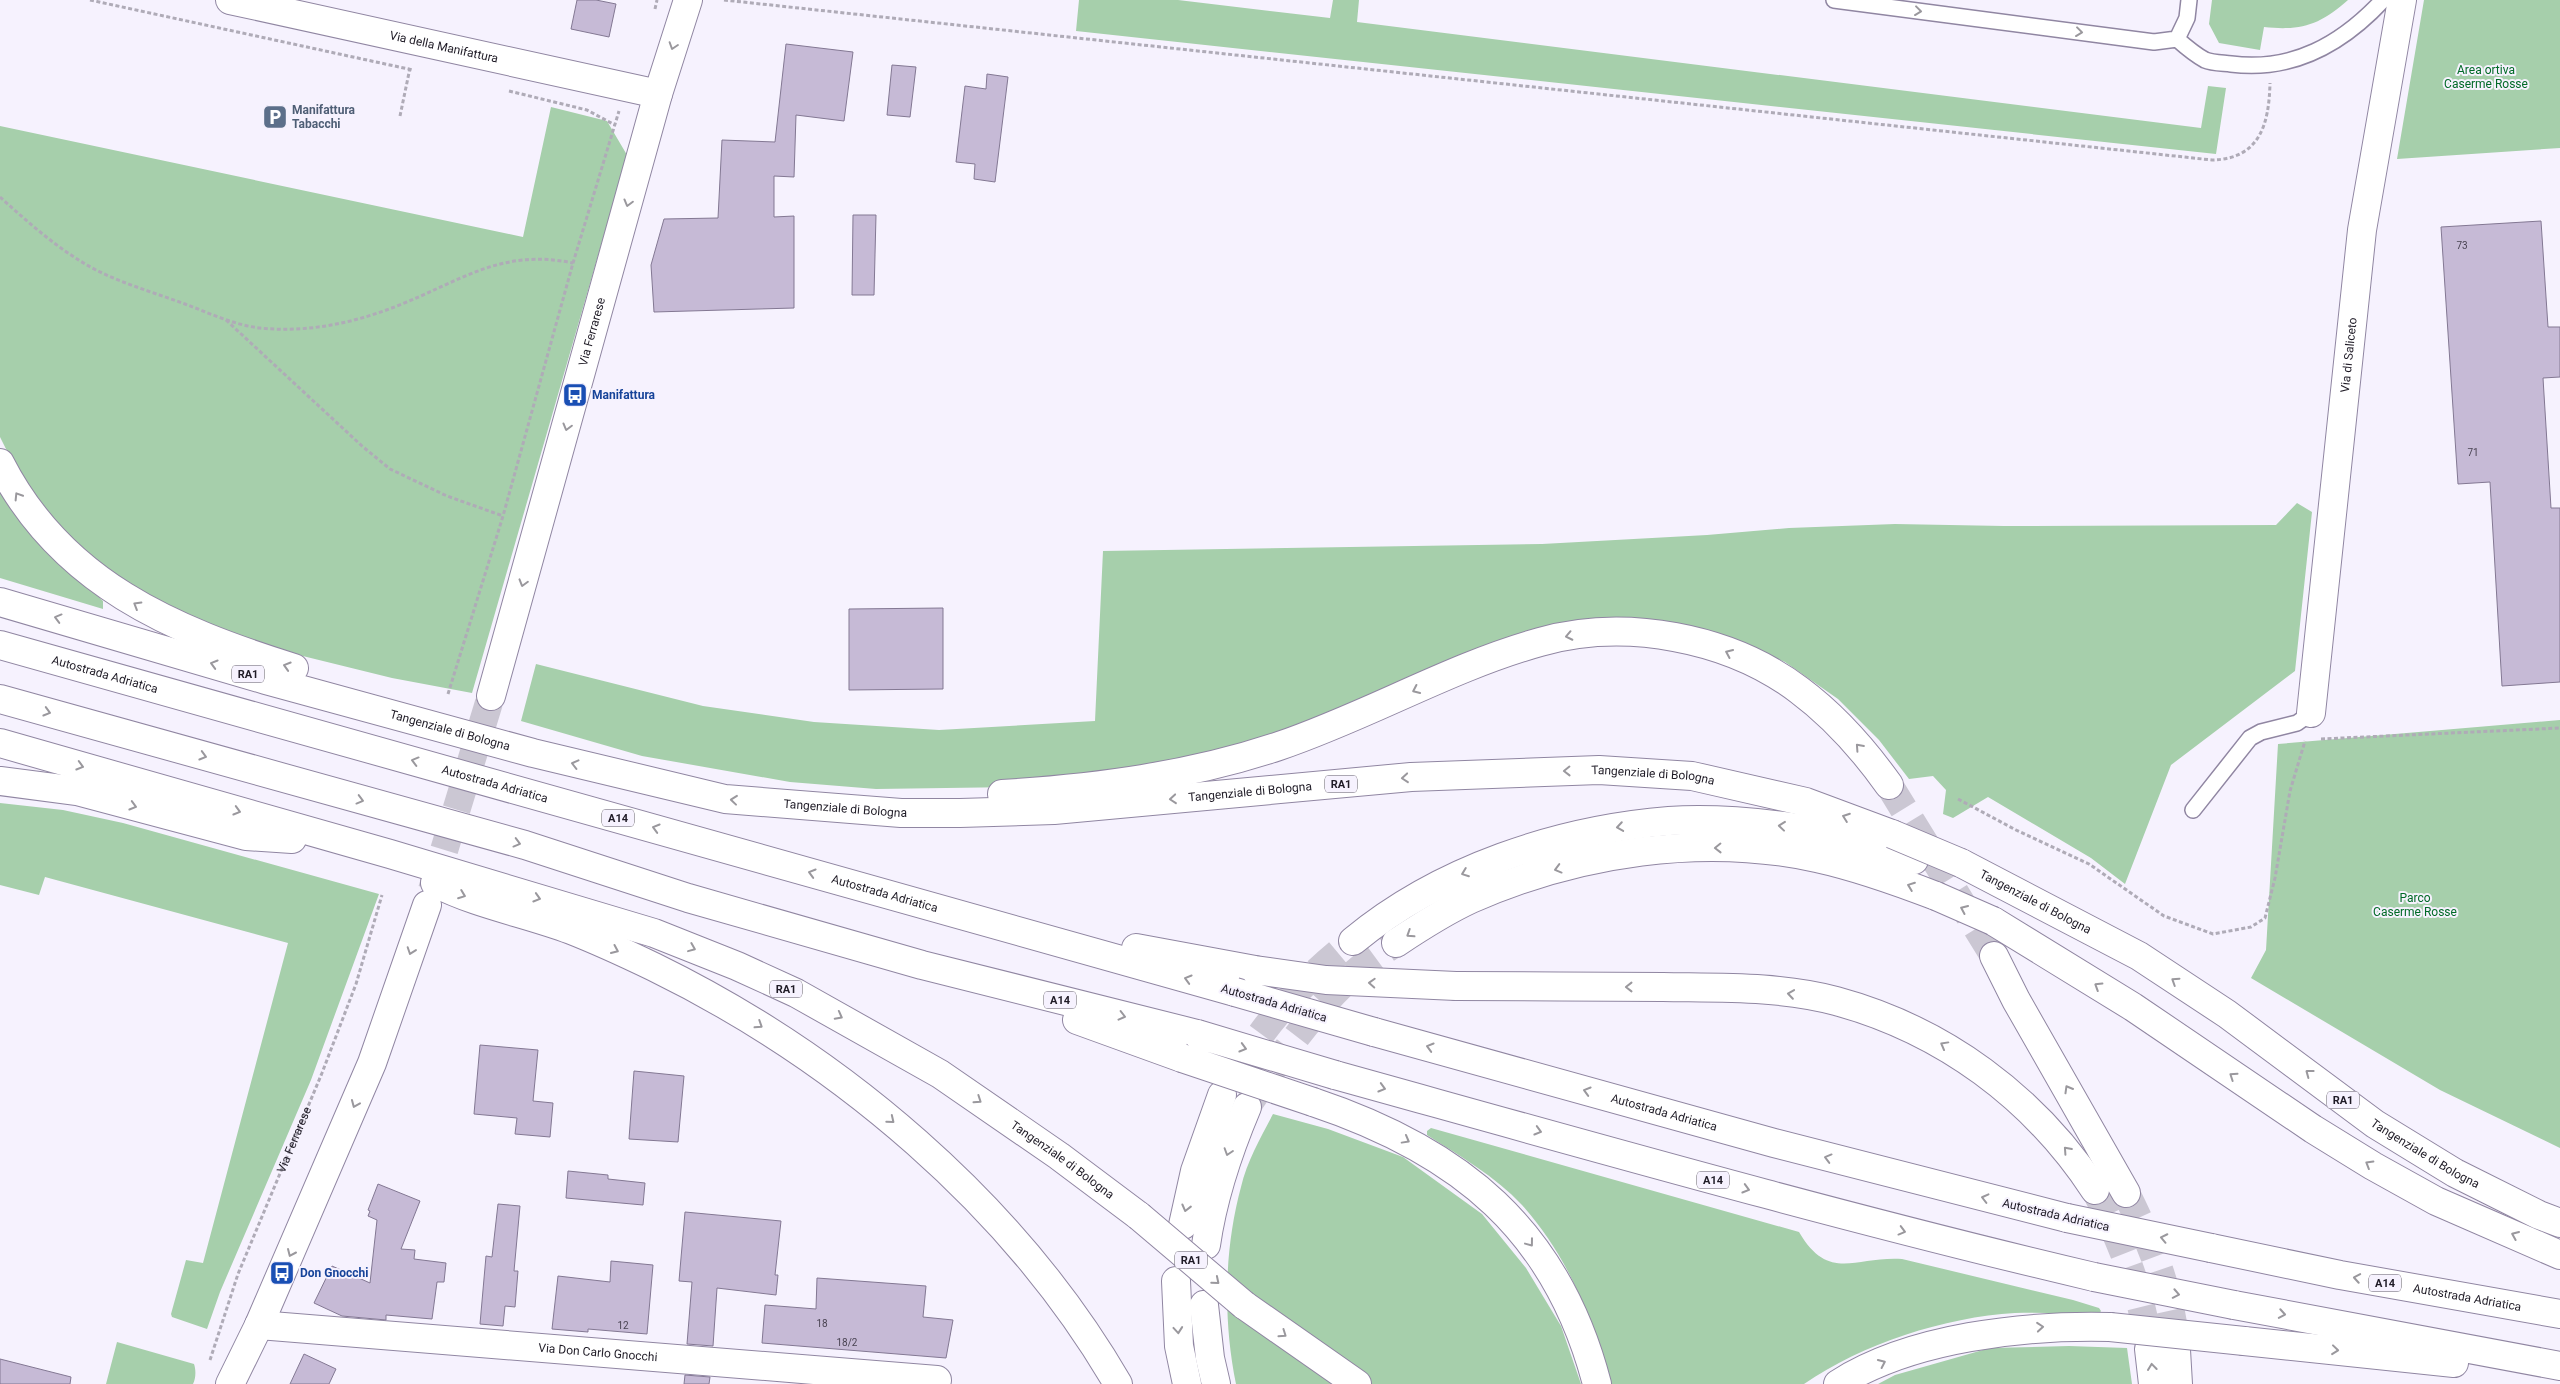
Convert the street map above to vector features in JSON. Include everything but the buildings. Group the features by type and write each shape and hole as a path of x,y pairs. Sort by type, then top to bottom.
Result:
{"main road":[{"name":"Via della Manifattura","path":"230,0 658,94"},
{"name":"Via Ferrarese","path":"491,696 658,94 688,0"},
{"name":"Via di Saliceto","path":"2311,713 2362,230 2402,0"},
{"path":"0,463 23,503 54,541 98,580 142,609 214,642 367,692 497,743"},
{"name":"Tangenziale di Bologna","path":"0,602 266,680 497,743 725,799 901,813 1054,810 1411,777 1600,770 1692,776 1806,802 1892,834 2017,893 2139,956 2242,1025 2375,1124 2455,1173 2539,1215 2560,1223"},
{"path":"782,805 1033,792 1143,780 1230,760 1278,746 1365,713 1442,678 1541,642 1580,634 1628,632 1674,638 1718,648 1799,689 1836,722 1872,761 1889,785"},
{"name":"Autostrada Adriatica","path":"0,645 1774,1144 2067,1218 2340,1275 2560,1314"},
{"name":"A14","path":"0,699 525,845 688,898 922,966 1196,1034 1932,1239 2094,1277 2234,1306 2560,1366"},
{"name":"Tangenziale di Bologna","path":"0,743 390,854 654,933 737,966 796,993 940,1074 1059,1156 1138,1216 1244,1305 1357,1384"},
{"path":"0,781 77,791 246,836 353,844"},
{"path":"1353,941 1412,899 1454,877 1545,844 1573,836 1671,821 1746,822 1790,827 1835,836 1914,860 1965,870"},
{"path":"1396,942 1470,900 1513,882 1605,857 1662,849 1740,847 1816,858 1886,877 1936,896 1993,922 2133,1007 2313,1129 2373,1166 2436,1201 2560,1255"},
{"path":"390,854 417,873 449,890 571,930 654,967 733,1008 811,1059 894,1122 975,1198 1038,1270 1068,1310 1118,1384"},
{"path":"230,1384 259,1325 372,1063 427,905"},
{"path":"977,919 1255,970 1326,980 1456,986 1733,989 1788,993 1834,1001 1885,1016 1957,1052 1998,1083 2029,1110 2075,1159 2095,1190"},
{"path":"1994,956 2016,1000 2126,1193"},
{"path":"922,966 1313,1102 1397,1135 1445,1162 1486,1194 1522,1232 1549,1268 1571,1308 1589,1352 1597,1384"},
{"path":"1182,1226 1195,1171 1222,1095"},
{"path":"1206,1245 1218,1186 1231,1145 1247,1107"},
{"path":"1176,1281 1179,1346 1187,1384"},
{"path":"1204,1305 1210,1358 1216,1384"},
{"name":"Via Don Carlo Gnocchi","path":"259,1325 937,1380"},
{"path":"1838,1384 1891,1358 1956,1340 2014,1329 2060,1326 2110,1327 2560,1374"},
{"path":"2149,1349 2153,1384"},
{"path":"2176,1350 2178,1384"}],"lane":[{"path":"1834,0 2154,42 2177,39 2193,53 2207,61 2246,66 2270,66 2302,58 2320,50 2357,24 2383,0"},
{"path":"2177,39 2187,18 2189,0"},
{"path":"2193,810 2250,738 2261,732 2297,723 2311,713"}],"path":[{"path":"90,0 419,71"},
{"path":"724,0 2212,160 2222,160 2241,154 2260,135 2268,104 2270,66"},
{"path":"400,116 415,41"},
{"path":"448,694 503,516 573,263 615,125 587,110 501,89"},
{"path":"0,197 36,230 96,270 224,318 260,328 302,328 347,323 397,306 468,275 505,262 548,258 573,263"},
{"path":"224,318 362,446 390,469 448,496 503,516"},
{"path":"1958,799 2016,830 2089,864 2164,916 2214,934 2251,927 2265,918 2275,878 2290,792 2306,741 2311,713"},
{"path":"2306,741 2560,728"},
{"name":"Via Ferrarese","path":"208,1366 238,1274 326,1065 356,984 382,895"}],"green space":[{"path":"1079,0 1178,0 1330,18 1333,0 1359,0 1357,22 2201,128 2208,86 2226,88 2216,154 1076,31"},
{"path":"2212,0 2348,0 2319,21 2299,27 2264,27 2260,50 2219,43 2209,24"},
{"name":"Area ortiva Caserme Rosse","path":"2424,0 2560,0 2560,148 2397,159"},
{"path":"551,107 607,121 627,155 472,693 392,678 250,643 171,609 116,576 63,533 17,471 0,437 0,126 523,237"},
{"path":"0,487 42,544 103,601 103,609 0,578"},
{"path":"2297,503 2312,512 2295,671 2171,765 2125,884 2091,858 1988,797 1953,818 1943,814 1946,790 1933,776 1909,779 1879,740 1838,699 1785,662 1735,640 1629,622 1392,691 1223,753 1016,787 876,789 790,782 642,756 521,721 536,664 703,706 814,722 939,730 1095,721 1103,551 1542,544 1707,535 1789,528 1895,524 2004,526 2276,525"},
{"name":"Parco Caserme Rosse","path":"2560,720 2560,1148 2440,1090 2251,978 2266,950 2278,744"},
{"path":"0,803 63,810 123,823 379,894 311,1080 220,1292 207,1329 172,1317 171,1314 186,1260 203,1263 288,943 45,877 39,895 0,885"},
{"path":"1273,1114 1328,1129 1403,1157 1482,1214 1526,1268 1561,1326 1581,1384 1236,1384 1227,1310 1231,1235 1235,1211 1247,1168"},
{"path":"1431,1128 1799,1232 1810,1248 1821,1257 1832,1262 1844,1264 1902,1259 2073,1300 2099,1308 2101,1311 2099,1314 2015,1313 1961,1320 1905,1335 1878,1345 1827,1370 1804,1384 1610,1384 1596,1336 1577,1289 1538,1224 1501,1185 1427,1135 1427,1131"},
{"path":"117,1342 194,1364 195,1379 193,1384 106,1384"},
{"path":"2069,1346 2127,1348 2132,1384 1878,1384 1895,1375 1990,1348"}],"tunnel":[{"path":"432,890 491,696"},
{"path":"1889,785 1994,956"},
{"path":"1238,1069 1262,1033 1290,999 1320,969 1353,941"},
{"path":"1248,1105 1296,1037 1333,994 1353,975 1396,943"},
{"path":"2095,1190 2122,1247 2136,1287 2149,1349"},
{"path":"2126,1193 2144,1230 2159,1269 2170,1309 2176,1350"}],"place":[{"name":"Manifattura Tabacchi","path":"275,117"},
{"name":"Manifattura","path":"575,395"},
{"name":"Don Gnocchi","path":"282,1273"}]}
